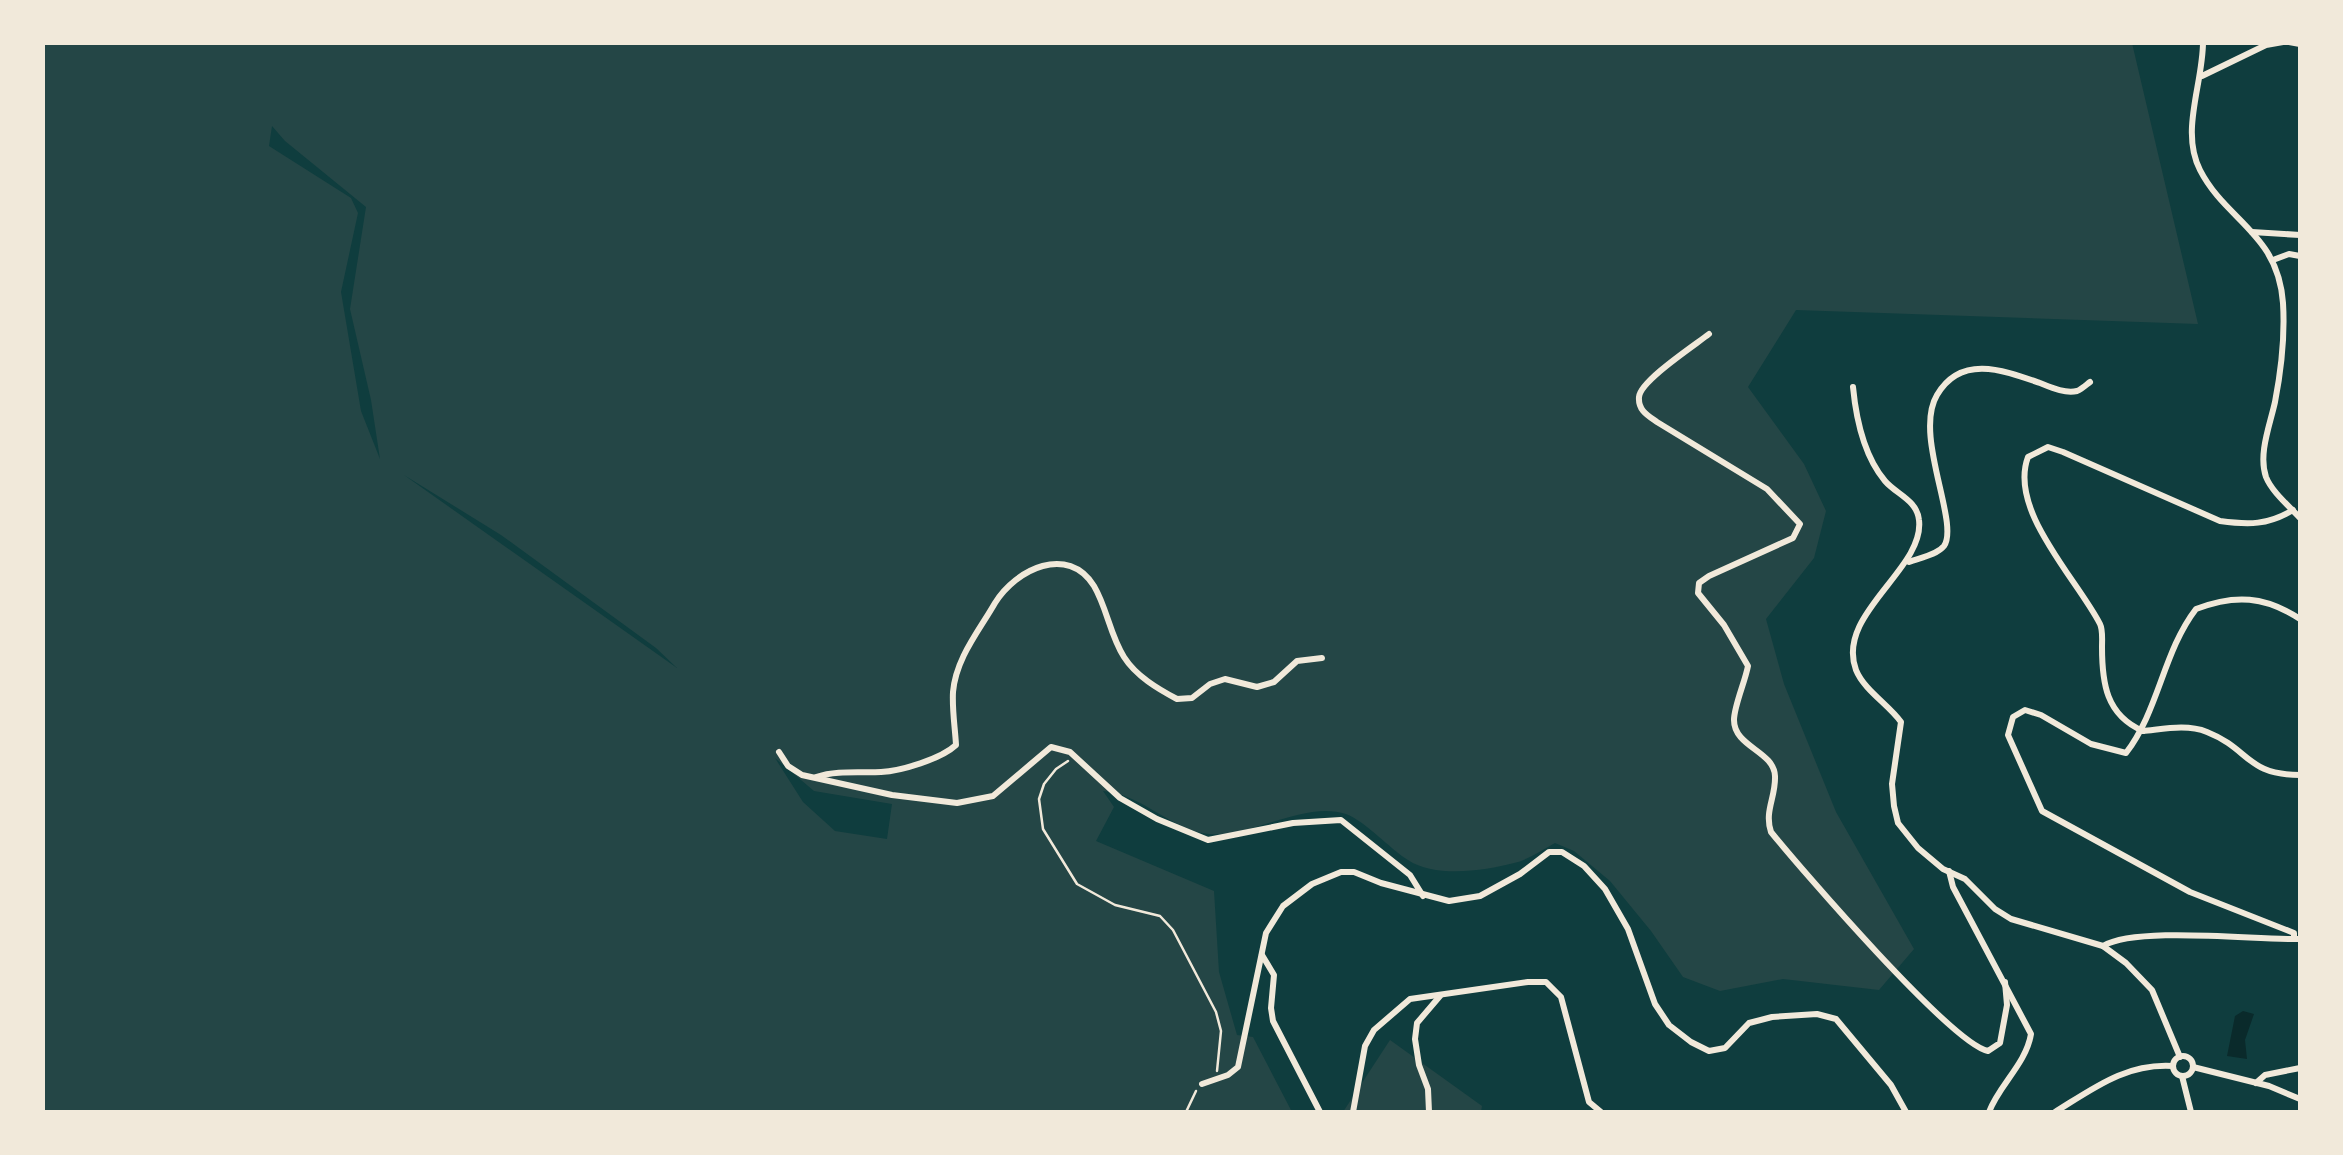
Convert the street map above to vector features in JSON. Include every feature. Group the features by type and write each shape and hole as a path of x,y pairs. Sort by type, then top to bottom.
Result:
{"street":[{"path":"2203,42 2191,130 2197,162 2200,172 2252,232 2280,278 2282,337 2276,399 2264,460 2272,486 2300,518"},
{"path":"2201,76 2266,45 2300,44"},
{"path":"2252,232 2300,235"},
{"path":"2272,260 2289,254 2300,256"},
{"path":"1710,334 1642,385 1638,399 1643,412 1766,489 1800,524 1794,538 1709,576 1699,584 1698,593 1748,666 1734,726 1738,736 1771,764 1775,774 1767,818 1771,832 1860,933 1937,1014 1976,1048 1988,1050 2000,1043 2007,1005 2004,982"},
{"path":"1908,562 1938,551 1945,545 1948,533 1936,480 1930,418 1934,398 1950,378 1965,369 1987,367 2058,390 2077,390 2090,382"},
{"path":"1853,387 1859,429 1880,472 1886,482 1907,498 1919,517 1908,562 1871,606 1854,656 1856,670 1864,682 1902,722 1892,784 1898,823 1918,848 1965,879 2010,919 2103,946 2126,963 2152,990 2180,1057"},
{"path":"2293,510 2273,522 2248,525 2220,521 2048,447 2028,457 2023,470 2036,522 2102,626 2103,684 2111,705 2131,726 2143,731 2187,727 2206,732 2264,771 2300,774"},
{"path":"815,778 829,773 888,772 944,756 956,745 953,690 965,652 1000,595 1029,569 1046,563 1082,572 1095,587 1123,656 1135,670 1177,700 1192,698 1210,684 1225,679 1257,687 1274,682 1297,661 1322,658"},
{"path":"2103,946 2115,939 2142,936 2297,939 2294,933 2190,892 2042,811 2008,735 2013,716 2024,710 2042,715 2091,744 2126,753 2143,731 2173,651 2196,609 2234,598 2258,598 2300,620"},
{"path":"780,752 788,766 802,775 892,795 958,803 993,796 1051,747 1058,746 1076,757 1120,798 1157,819 1208,840 1306,821 1341,820 1410,875 1424,896"},
{"path":"1202,1084 1238,1067 1266,933 1283,906 1326,876 1354,872 1448,901 1480,896 1549,852 1562,852 1584,866 1605,889 1628,930 1655,1004 1669,1025 1691,1042 1709,1052 1725,1048 1748,1023 1806,1014 1836,1020 1891,1085 1906,1112"},
{"path":"1949,872 2030,1034 2022,1059 1989,1112"},
{"path":"1262,955 1274,975 1270,1008 1280,1038 1320,1112"},
{"path":"1353,1112 1365,1046 1374,1030 1410,999 1528,982 1546,982 1554,987 1568,1021 1589,1102 1601,1112"},
{"path":"1429,1112 1428,1089 1415,1039 1417,1023 1441,994"},
{"path":"2174,1066 2180,1057"},
{"path":"2180,1057 2188,1057 2193,1067"},
{"path":"2055,1112 2120,1072 2142,1066 2174,1066"},
{"path":"2174,1066 2182,1076 2191,1112"},
{"path":"2182,1076 2193,1067"},
{"path":"2193,1067 2256,1082 2300,1099"},
{"path":"2256,1082 2264,1075 2300,1068"}],"path":[{"path":"1076,757 1056,768 1044,784 1039,799 1043,829 1078,884 1115,905 1160,916 1173,930 1206,989 1222,1030 1216,1078"},
{"path":"1186,1112 1202,1084"}],"shaded area":[{"path":"42,43 2132,43 2198,324 1796,310 1748,387 1804,464 1826,511 1814,558 1766,619 1784,684 1836,812 1914,949 1879,990 1783,979 1720,991 1683,977 1610,881 1574,851 1555,843 1514,863 1445,871 1408,860 1346,814 1313,812 1242,831 1209,834 1182,826 1131,798 1103,791 1114,807 1096,841 1214,891 1219,972 1237,1035 1253,1037 1292,1112 43,1112","holes":["272,126 366,207 350,309 380,459 361,411 341,292 358,213 351,198 269,146","404,475 501,535 656,648 677,668","775,758 814,791 892,804 887,839 835,831 803,802"]},
{"path":"2243,1011 2254,1014 2245,1040 2247,1059 2227,1056 2235,1016"},
{"path":"1390,1040 1482,1106 1481,1112 1343,1112"}]}
